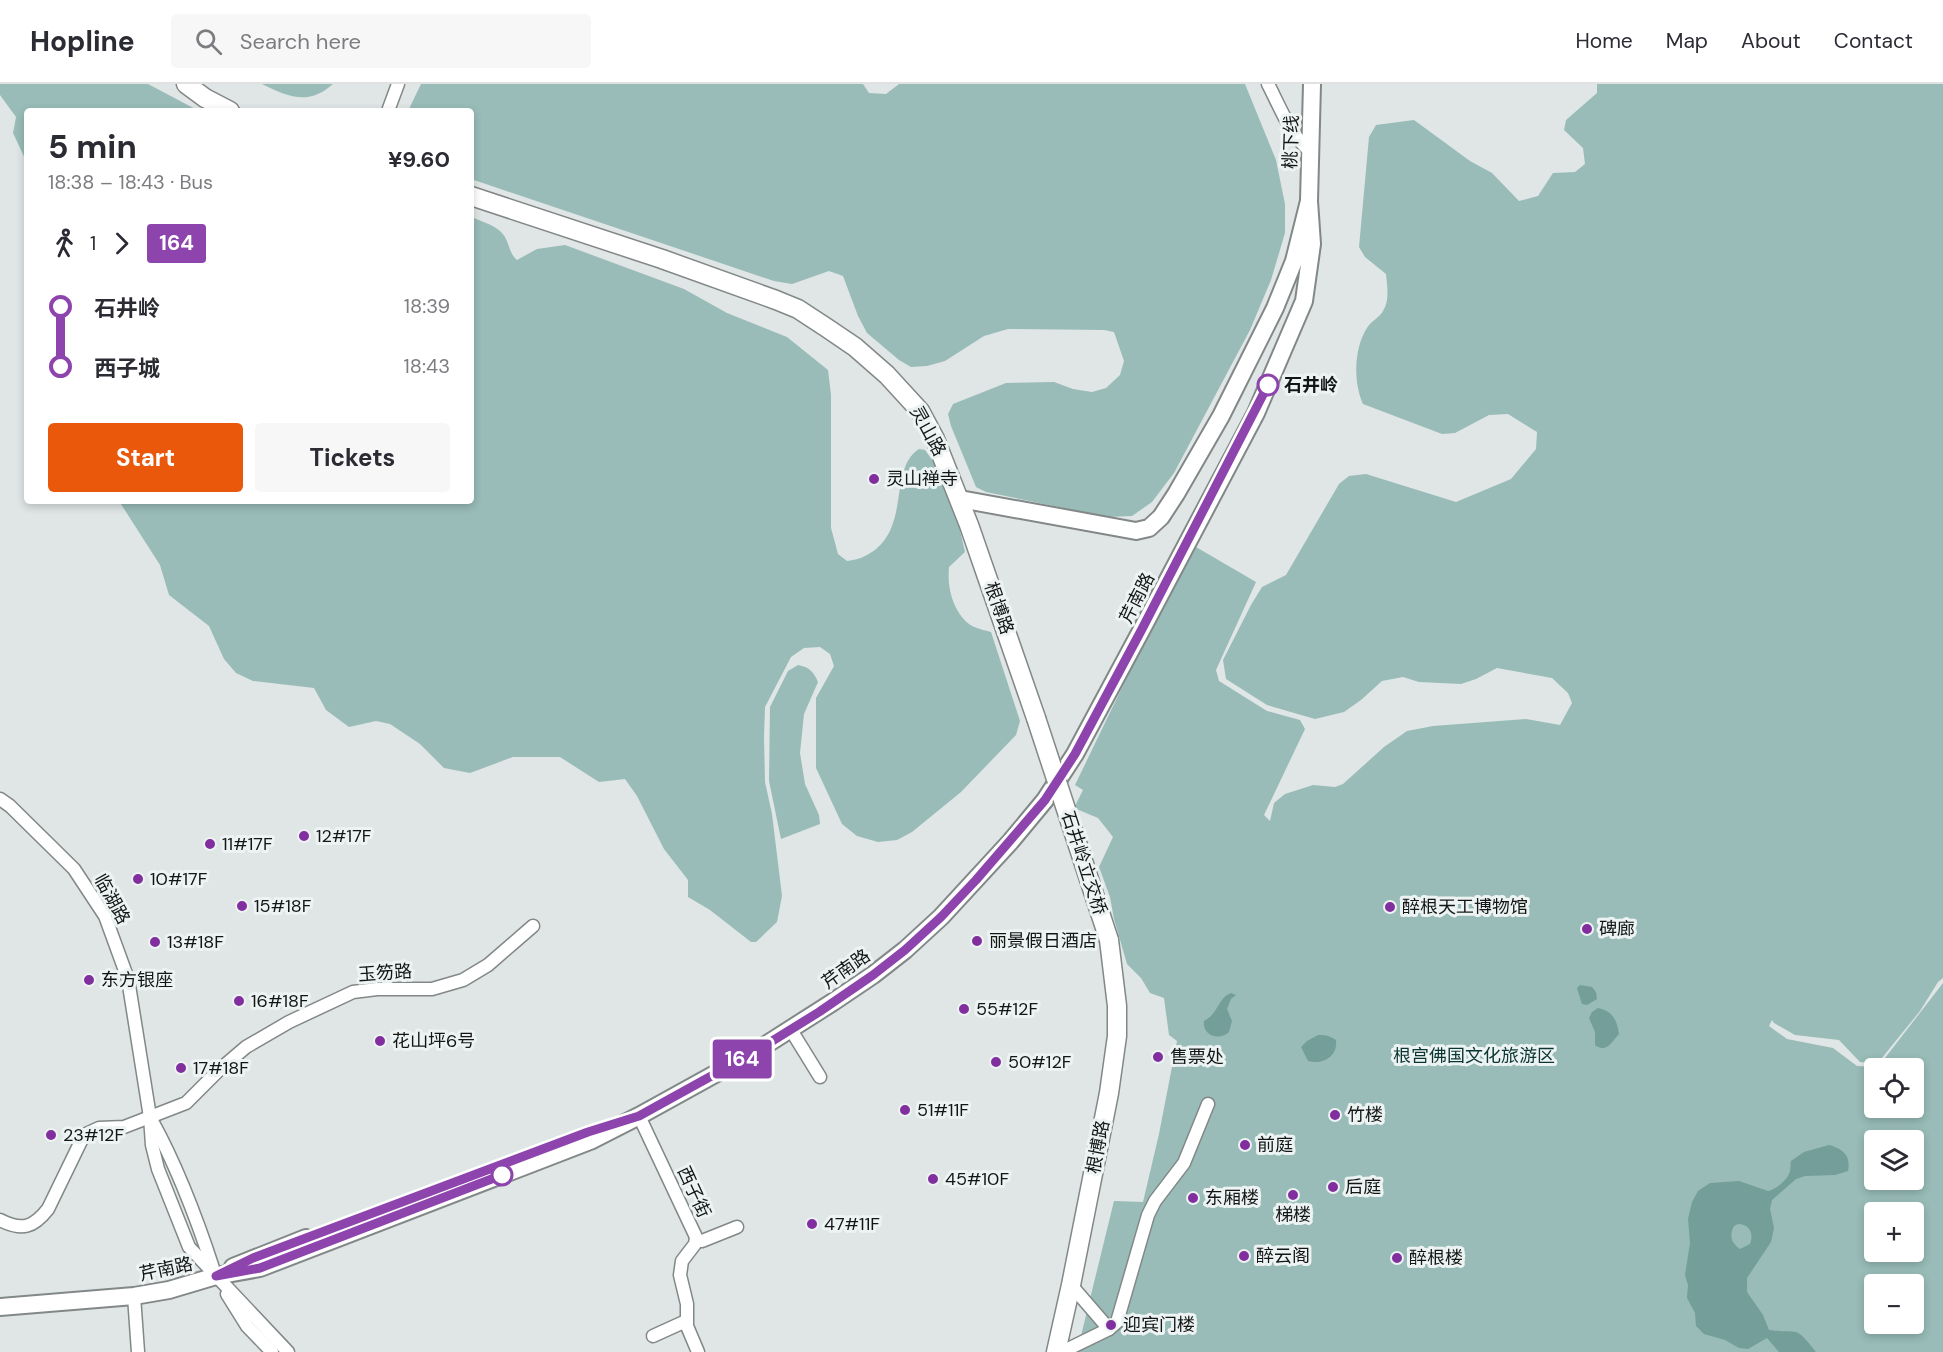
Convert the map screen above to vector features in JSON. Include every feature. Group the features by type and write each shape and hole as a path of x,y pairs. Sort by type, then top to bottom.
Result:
{"highway":[{"path":"186,84 224,108"},
{"name":"灵山路","path":"474,197 662,259 776,300 807,315 855,348 911,400 920,411 935,439 960,498"},
{"name":"根博路","path":"960,498 1036,718"},
{"name":"石井岭立交桥","path":"1036,718 1109,940"},
{"name":"根博路","path":"1056,1352 1109,1093 1117,1036 1116,996 1109,940"}],"main road":[{"name":"桃下线","path":"1309,201 1312,84"},
{"path":"960,498 1120,529 1136,531 1149,528 1161,517 1176,494 1221,416 1275,308 1294,261 1309,201"},
{"name":"芹南路","path":"0,1307 134,1296 260,1268 590,1141 699,1084 791,1030 873,975 905,950 941,917 1024,825 1045,800 1075,754 1256,412 1298,319 1304,301 1312,244 1309,201"}],"street":[{"path":"389,108 398,84"},
{"path":"1268,84 1294,135 1300,144 1311,152"},
{"name":"临湖路","path":"0,799 74,869 105,916 128,979 150,1117 152,1145 158,1169 189,1247 216,1276"},
{"name":"玉笏路","path":"0,1220 26,1227 41,1219 86,1134 99,1128 124,1127 186,1104 218,1071 246,1047 289,1022 353,992 377,989 432,989 464,980 488,965 533,926"},
{"path":"791,1030 820,1077"},
{"path":"1062,1352 1109,1329 1117,1322 1148,1215 1155,1201 1184,1163 1208,1104"},
{"name":"西子街","path":"639,1116 696,1241 683,1258 680,1275 687,1304 686,1321 698,1352"},
{"path":"696,1241 702,1241 737,1227"},
{"path":"216,1276 247,1326 272,1352"},
{"path":"216,1276 288,1352"},
{"path":"1071,1285 1109,1329"},
{"path":"134,1296 138,1352"},
{"path":"653,1336 686,1321"}],"green space":[{"path":"0,84 148,84 193,108 24,108 24,157 13,133 16,117 0,95"},
{"path":"262,84 333,84 315,95 298,97 281,93"},
{"path":"421,84 863,84 869,93 886,94 899,84 1245,84 1276,160 1285,204 1285,233 1271,280 1250,330 1174,473 1152,502 1132,516 1107,517 986,492 976,487 948,414 953,404 1006,383 1054,382 1073,389 1092,392 1106,388 1120,375 1124,361 1114,332 1008,329 984,336 945,361 911,367 867,333 843,276 829,271 792,284 774,281 474,180 474,108 409,108"},
{"name":"根宫佛国文化旅游区","path":"1597,84 1943,84 1943,978 1882,1058 1864,1058 1864,1062 1860,1062 1839,1040 1795,1035 1772,1020 1769,1026 1787,1039 1833,1048 1857,1066 1864,1066 1864,1118 1924,1118 1924,1058 1885,1058 1943,983 1943,1352 1077,1352 1114,1201 1143,1202 1177,1041 1169,1035 1164,998 1150,993 1141,978 1127,964 1110,897 1099,867 1113,837 1098,818 1074,808 1083,790 1075,785 1144,642 1196,547 1256,582 1216,670 1219,681 1267,711 1300,720 1305,729 1264,815 1270,821 1274,803 1285,794 1313,785 1335,787 1343,784 1384,747 1407,731 1433,726 1526,719 1560,725 1572,703 1568,693 1552,678 1497,668 1461,684 1419,682 1403,677 1382,681 1344,712 1315,719 1267,705 1226,679 1223,660 1262,587 1286,575 1339,484 1349,476 1366,474 1456,502 1511,479 1536,449 1537,432 1508,414 1489,415 1455,433 1442,434 1363,404 1356,376 1359,345 1369,326 1383,311 1387,298 1386,274 1365,257 1359,247 1369,137 1376,125 1414,120 1470,161 1492,173 1519,201 1538,196 1553,173 1575,172 1585,164 1583,148 1564,130 1566,120 1597,93"},
{"path":"474,218 499,230 517,260 537,249 565,245 684,289 727,313 787,337 828,370 831,395 831,528 838,554 847,561 859,559 880,546 895,517 904,471 909,458 919,449 925,450 935,464 958,522 965,552 949,567 952,597 958,612 969,624 991,632 1020,721 1016,735 961,792 912,832 897,840 878,842 857,836 842,824 816,768 816,698 834,666 830,654 820,647 804,648 791,657 765,707 765,782 772,814 782,896 777,922 756,942 751,942 710,910 688,897 688,880 664,849 637,796 625,779 599,782 560,757 513,757 470,773 444,768 420,744 390,724 376,721 349,727 326,710 314,688 253,681 236,673 224,659 209,626 169,595 160,565 121,504 474,504"},
{"path":"798,665 811,670 818,682 804,714 800,753 805,784 819,815 820,824 781,839 769,781 770,707 788,671"}],"shaded area":[{"path":"1580,985 1592,987 1597,999 1587,1005 1582,1004 1577,988"},
{"path":"1231,993 1236,995 1231,999 1227,1009 1232,1021 1229,1032 1221,1036 1212,1036 1206,1030 1204,1021 1213,1014 1223,998"},
{"path":"1598,1008 1613,1016 1619,1034 1609,1046 1603,1048 1595,1045 1595,1032 1589,1018"},
{"path":"1318,1035 1336,1040 1336,1046 1332,1055 1324,1061 1308,1061 1301,1047"},
{"path":"1829,1145 1834,1147 1847,1157 1848,1171 1835,1175 1805,1176 1796,1179 1772,1200 1770,1209 1774,1228 1771,1242 1747,1278 1747,1292 1763,1315 1769,1330 1796,1332 1804,1337 1816,1352 1779,1352 1767,1338 1748,1349 1739,1348 1725,1340 1704,1334 1696,1326 1695,1313 1687,1298 1688,1285 1685,1275 1690,1243 1688,1219 1692,1202 1698,1191 1710,1183 1739,1181 1771,1190 1787,1178 1791,1161 1804,1152","holes":["1742,1224 1750,1230 1752,1237 1750,1244 1740,1249 1733,1241 1732,1233 1734,1226"]}],"bus line":[{"name":"164","path":"502,1175 260,1268 216,1276 253,1258 588,1132 639,1116 791,1030 873,975 905,950 941,917 1011,841 1045,800 1075,754 1256,412 1268,385"}],"place":[{"name":"石井岭","path":"1268,385"},
{"name":"灵山禅寺","path":"874,479"},
{"name":"12#17F","path":"304,836"},
{"name":"11#17F","path":"210,844"},
{"name":"10#17F","path":"138,879"},
{"name":"15#18F","path":"242,906"},
{"name":"醉根天工博物馆","path":"1390,907"},
{"name":"碑廊","path":"1587,929"},
{"name":"丽景假日酒店","path":"977,941"},
{"name":"13#18F","path":"155,942"},
{"name":"东方银座","path":"89,980"},
{"name":"16#18F","path":"239,1001"},
{"name":"55#12F","path":"964,1009"},
{"name":"花山坪6号","path":"380,1041"},
{"name":"售票处","path":"1158,1057"},
{"name":"50#12F","path":"996,1062"},
{"name":"17#18F","path":"181,1068"},
{"name":"51#11F","path":"905,1110"},
{"name":"竹楼","path":"1335,1115"},
{"name":"23#12F","path":"51,1135"},
{"name":"前庭","path":"1245,1145"},
{"name":"45#10F","path":"933,1179"},
{"name":"后庭","path":"1333,1187"},
{"name":"梯楼","path":"1293,1195"},
{"name":"东厢楼","path":"1193,1198"},
{"name":"47#11F","path":"812,1224"},
{"name":"醉云阁","path":"1244,1256"},
{"name":"醉根楼","path":"1397,1258"},
{"name":"迎宾门楼","path":"1111,1325"}]}
